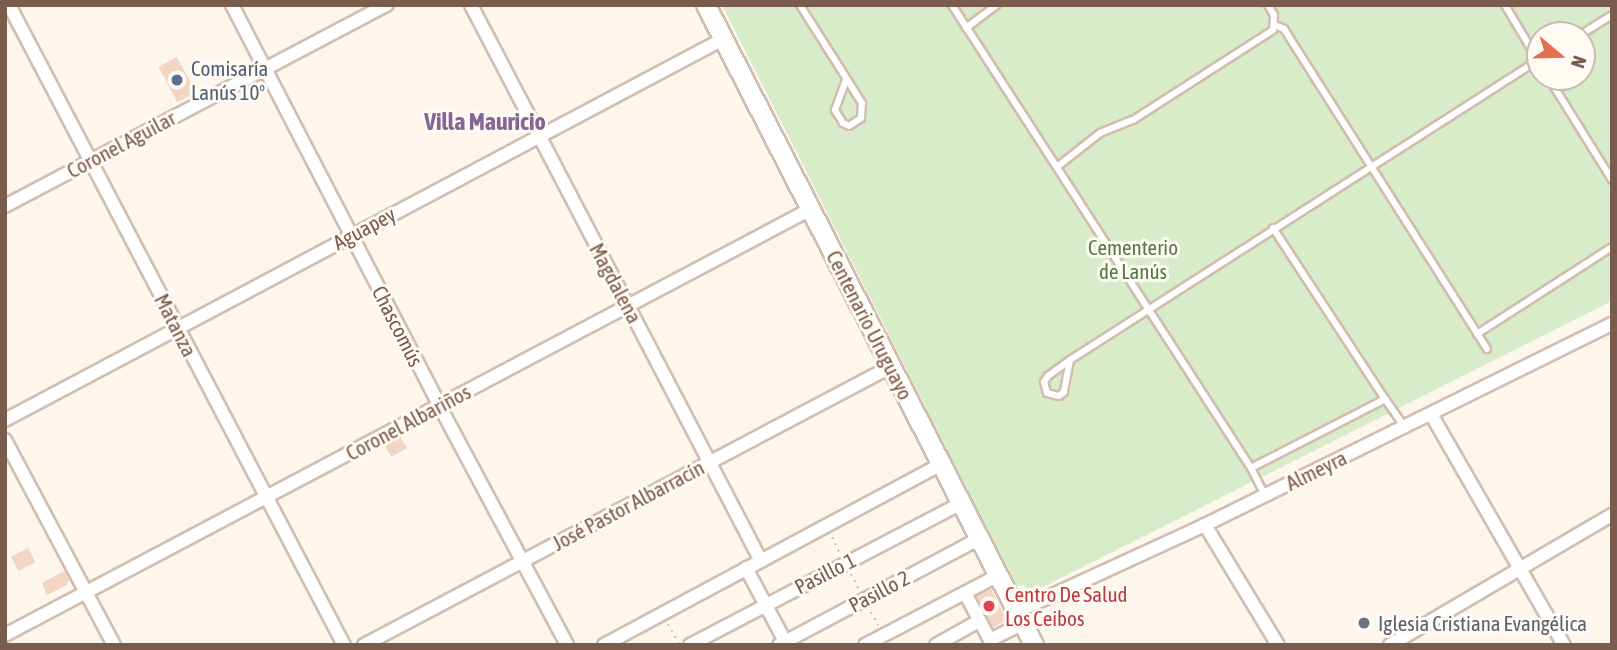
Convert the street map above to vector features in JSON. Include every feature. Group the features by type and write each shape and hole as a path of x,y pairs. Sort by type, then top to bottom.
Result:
{"main road":[{"name":"Centenario Uruguayo","path":"706,5 1033,644"}],"street":[{"name":"Matanza","path":"9,5 344,645"},
{"name":"Chascomús","path":"232,5 566,645"},
{"name":"Coronel Aguilar","path":"5,206 387,5"},
{"name":"Magdalena","path":"471,5 761,561"},
{"name":"Aguapey","path":"5,420 538,134 723,39"},
{"name":"Coronel Albariños","path":"5,635 811,209"},
{"name":"Almeyra","path":"979,621 990,640 1020,617 1612,324"},
{"name":"José Pastor Albarracín","path":"364,645 892,366"},
{"path":"1431,414 1564,645"},
{"path":"5,440 114,645"},
{"path":"604,645 942,464"},
{"name":"Pasillo 1","path":"690,645 962,503"},
{"path":"1390,645 1612,514"},
{"path":"1206,525 1278,645"},
{"name":"Pasillo 2","path":"783,644 980,538"},
{"path":"746,568 783,644"},
{"path":"865,645 999,575"},
{"path":"936,645 979,621 965,593"}],"lane":[{"path":"800,5 862,103 863,113 856,123 849,125 843,123 835,110 846,80"},
{"path":"952,5 1251,468 1265,495"},
{"path":"966,28 998,5"},
{"path":"1057,167 1092,138 1133,120 1273,30 1275,25 1268,5"},
{"path":"1505,5 1526,40"},
{"path":"1596,25 1612,15"},
{"path":"1275,25 1284,29 1487,349"},
{"path":"1070,360 1064,392 1059,396 1047,393 1044,382 1048,376 1070,360 1148,307 1372,169 1526,69"},
{"path":"1557,91 1612,180"},
{"path":"1273,228 1404,427"},
{"path":"1477,334 1612,247"},
{"path":"1251,468 1385,399"}],"path":[{"path":"826,526 883,635"},
{"path":"662,614 679,645"}],"green space":[{"name":"Cementerio de Lanús","path":"722,5 1612,5 1612,301 1029,594 1024,585 1016,586"}],"building":[{"name":"Comisaría Lanús 10°","path":"177,57 196,92 177,102 158,67"},
{"path":"400,436 407,448 391,457 384,445"},
{"path":"28,548 35,562 18,571 11,557"},
{"path":"64,571 69,579 67,585 47,595 42,583"},
{"name":"Centro De Salud Los Ceibos","path":"991,589 1007,620 993,627 977,596"}],"place":[{"name":"Comisaría Lanús 10°","path":"177,80"},
{"name":"Centro De Salud Los Ceibos","path":"989,606"},
{"name":"Iglesia Cristiana Evangélica","path":"1364,623"}],"district":[{"name":"Villa Mauricio","path":"485,122"}]}
